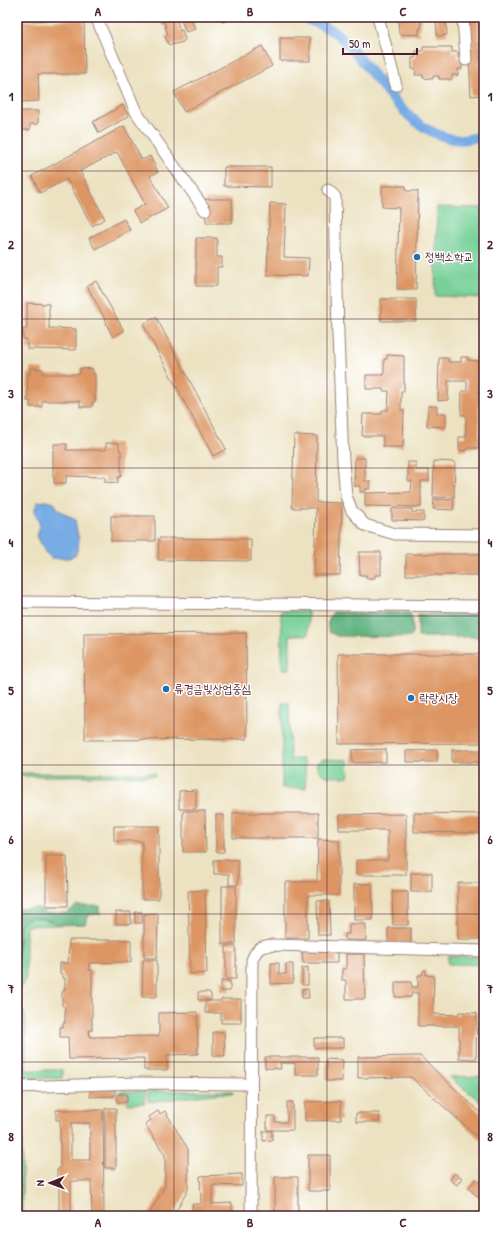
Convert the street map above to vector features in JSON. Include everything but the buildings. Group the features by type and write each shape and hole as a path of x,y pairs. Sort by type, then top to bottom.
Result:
{"street":[{"path":"96,17 127,94 136,112 205,210"},
{"path":"378,17 396,85"},
{"path":"464,17 466,60"},
{"path":"328,190 335,197 343,461 346,496 352,511 365,525 395,534 484,535"},
{"path":"17,602 484,606"},
{"path":"251,1216 252,960 256,950 264,946 484,951"},
{"path":"17,1087 136,1083 251,1084"}],"green space":[{"path":"437,207 484,208 484,298 435,296"},
{"path":"281,611 308,611 308,635 290,635 290,669 282,669"},
{"path":"333,612 410,613 413,631 411,637 337,636 329,632 328,626 329,619"},
{"path":"418,614 484,614 484,637 418,637"},
{"path":"282,703 289,703 290,759 303,759 305,763 306,788 282,788"},
{"path":"320,760 348,760 348,777 328,776 320,772 316,764"},
{"path":"17,773 155,773 155,776 17,776"},
{"path":"76,906 100,906 101,914 89,915 85,924 55,925 55,923 45,919 31,917 20,925 17,963 17,909 38,908 45,913 67,913"},
{"path":"31,917 45,919 55,923 55,925 26,926 26,977 24,984 19,989 19,980 17,980 17,963 20,925"},
{"path":"448,956 484,957 484,965 448,964"},
{"path":"17,1008 20,1008 24,1012 26,1021 26,1070 62,1070 62,1078 17,1078"},
{"path":"484,1076 484,1104 449,1077"},
{"path":"120,1091 145,1091 145,1103 128,1104 128,1094 120,1094"},
{"path":"148,1091 232,1091 234,1093 148,1102"},
{"path":"17,1111 22,1111 22,1216 17,1216"}],"water":[{"path":"46,501 54,503 59,510 75,520 79,542 75,556 69,558 51,558 46,553 37,536 39,524 34,513 37,502"}],"waterway":[{"path":"304,18 337,34 351,48 391,98 422,126 440,135 460,140 484,136"}],"place":[{"name":"정백소학교","path":"417,257"},
{"name":"류경금빛상업중심","path":"166,689"},
{"name":"락랑시장","path":"411,698"}]}
